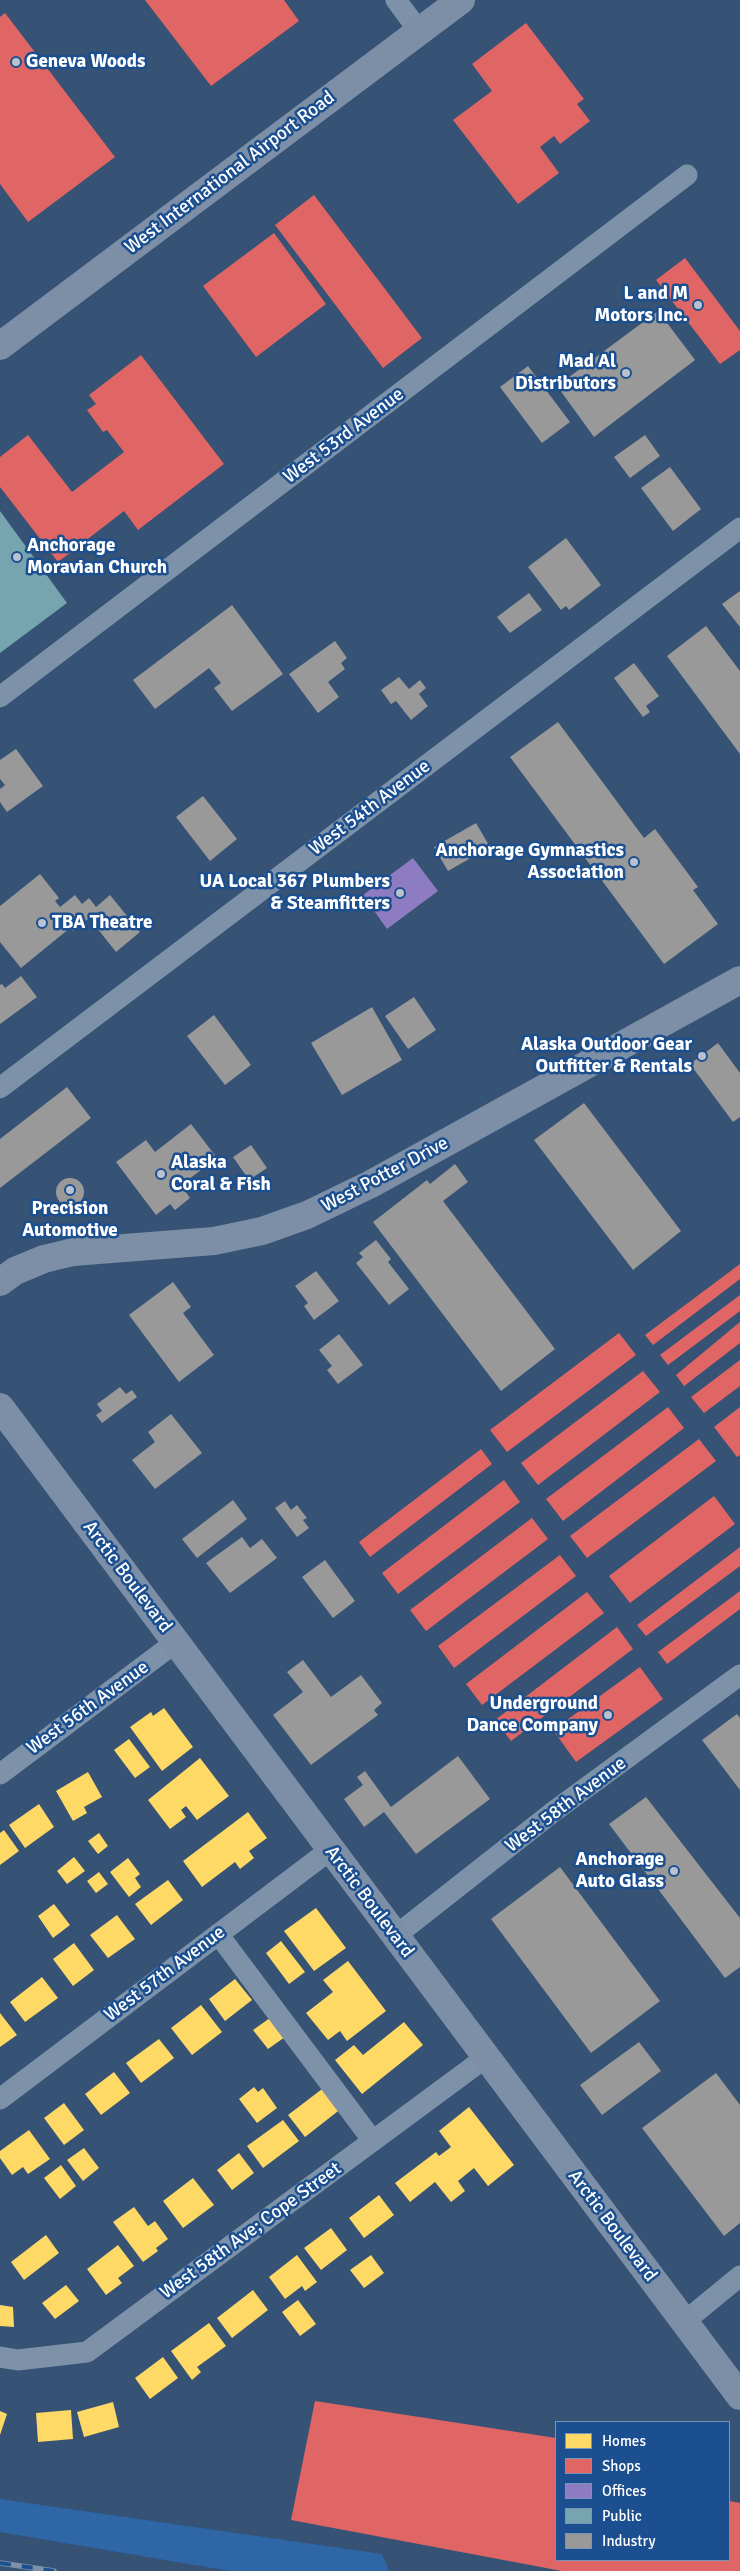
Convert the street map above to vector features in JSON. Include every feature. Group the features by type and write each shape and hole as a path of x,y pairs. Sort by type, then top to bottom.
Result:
{"main road":[{"name":"West International Airport Road","path":"0,346 460,0"},
{"name":"West Potter Drive","path":"0,1282 15,1271 44,1259 73,1252 214,1240 262,1231 307,1215 372,1184 740,980"},
{"name":"Arctic Boulevard","path":"0,1407 394,1937 740,2396"}],"street":[{"path":"396,0 419,31"},
{"name":"West 53rd Avenue","path":"0,697 687,175"},
{"name":"West 54th Avenue","path":"0,1088 740,528"},
{"name":"West 56th Avenue","path":"0,1774 176,1642"},
{"name":"West 58th Avenue","path":"394,1937 553,1812 740,1675"},
{"name":"West 57th Avenue","path":"0,2099 330,1850"},
{"path":"218,1934 372,2142"},
{"name":"West 58th Ave; Cope Street","path":"0,2357 18,2360 87,2352 485,2058"},
{"path":"684,2322 740,2276"}],"shaded area":[{"path":"0,2499 382,2554 389,2571 230,2571 0,2532"}],"building: Homes":[{"path":"164,1708 193,1747 162,1771 130,1727 151,1712 153,1716"},
{"path":"129,1739 150,1767 135,1778 114,1750"},
{"path":"200,1758 229,1796 197,1820 186,1806 181,1810 186,1817 170,1829 148,1800"},
{"path":"88,1772 102,1797 84,1807 87,1813 73,1821 56,1791"},
{"path":"39,1804 54,1827 25,1848 9,1825"},
{"path":"248,1812 267,1838 249,1851 254,1858 240,1869 235,1862 202,1887 183,1861"},
{"path":"4,1830 19,1851 0,1865 0,1833"},
{"path":"99,1833 108,1846 98,1854 88,1841"},
{"path":"74,1857 85,1871 67,1884 57,1871"},
{"path":"128,1858 140,1874 135,1878 141,1887 129,1897 110,1872"},
{"path":"99,1872 108,1884 96,1893 87,1881"},
{"path":"168,1880 183,1900 151,1925 135,1904"},
{"path":"54,1904 70,1925 53,1938 38,1916"},
{"path":"316,1908 346,1948 314,1971 284,1931"},
{"path":"117,1915 135,1939 108,1958 90,1935"},
{"path":"281,1941 305,1972 289,1984 266,1953"},
{"path":"74,1943 94,1970 73,1986 53,1959"},
{"path":"348,1961 386,2011 347,2041 340,2031 328,2040 306,2013 333,1992 323,1980"},
{"path":"42,1977 58,1998 25,2022 10,2002"},
{"path":"235,1979 252,2000 225,2021 209,1999"},
{"path":"201,2005 222,2032 192,2055 171,2028"},
{"path":"0,2013 17,2035 0,2047"},
{"path":"270,2018 285,2037 268,2049 253,2030"},
{"path":"404,2022 423,2045 362,2094 335,2060 354,2045 363,2055"},
{"path":"159,2039 174,2058 141,2083 126,2063"},
{"path":"114,2072 130,2093 101,2115 85,2094"},
{"path":"326,2086 342,2108 305,2137 288,2115"},
{"path":"254,2087 258,2092 263,2088 277,2108 257,2123 239,2099"},
{"path":"64,2103 84,2130 64,2145 44,2118"},
{"path":"469,2107 514,2165 488,2186 474,2168 458,2181 465,2191 451,2202 435,2182 410,2202 395,2183 436,2152 439,2156 451,2147 439,2131"},
{"path":"283,2120 299,2141 263,2168 247,2146"},
{"path":"29,2130 50,2159 28,2174 23,2167 12,2175 0,2158 0,2151"},
{"path":"84,2148 99,2168 83,2181 67,2160"},
{"path":"239,2153 254,2173 232,2190 217,2170"},
{"path":"61,2165 76,2186 60,2199 44,2178"},
{"path":"193,2178 214,2205 183,2228 163,2201"},
{"path":"379,2195 394,2215 364,2238 349,2218"},
{"path":"134,2207 148,2226 155,2221 168,2239 156,2248 158,2251 143,2262 113,2222"},
{"path":"331,2228 347,2250 321,2270 304,2248"},
{"path":"46,2235 59,2253 24,2280 11,2262"},
{"path":"118,2245 134,2266 118,2278 122,2283 106,2295 87,2269"},
{"path":"297,2255 317,2282 305,2291 302,2286 285,2299 269,2277"},
{"path":"371,2255 384,2273 364,2288 350,2270"},
{"path":"66,2285 79,2301 55,2319 42,2303"},
{"path":"253,2290 268,2310 232,2338 217,2318"},
{"path":"298,2300 316,2324 300,2336 282,2312"},
{"path":"0,2305 13,2307 14,2327 0,2326"},
{"path":"209,2323 226,2346 197,2367 201,2372 192,2380 171,2351"},
{"path":"163,2357 178,2378 150,2399 135,2378"},
{"path":"113,2402 119,2427 84,2437 77,2412"},
{"path":"71,2410 73,2439 38,2442 36,2413"},
{"path":"0,2411 7,2414 0,2435"}],"building: Shops":[{"path":"145,0 284,0 299,21 211,86"},
{"path":"5,13 115,157 28,222 0,184 0,17"},
{"path":"526,23 584,99 577,104 590,121 560,144 554,136 540,147 559,173 518,204 453,120 492,91 472,64"},
{"path":"314,195 422,338 383,368 275,225"},
{"path":"274,233 326,304 256,357 203,286"},
{"name":"L and M Motors Inc.","path":"685,258 740,331 740,350 720,364 656,280"},
{"path":"141,355 224,464 138,530 124,511 58,562 0,487 0,457 28,435 72,492 124,452 107,430 103,432 87,410 96,404 89,395"},
{"path":"740,1264 740,1279 653,1345 645,1335"},
{"path":"740,1295 740,1311 668,1365 660,1355"},
{"path":"740,1322 740,1343 684,1386 676,1375"},
{"path":"619,1333 636,1355 507,1452 490,1430"},
{"path":"740,1360 740,1386 704,1413 691,1397"},
{"path":"643,1371 660,1392 538,1485 521,1463"},
{"path":"668,1407 684,1428 563,1521 546,1499"},
{"path":"740,1407 740,1455 737,1457 714,1427"},
{"path":"699,1439 716,1461 587,1558 570,1536"},
{"path":"481,1449 492,1464 370,1557 359,1542"},
{"path":"504,1480 520,1502 398,1594 382,1573"},
{"path":"714,1496 735,1524 630,1603 609,1576"},
{"path":"532,1518 548,1539 426,1631 410,1610"},
{"path":"740,1547 740,1566 646,1636 637,1625"},
{"path":"560,1555 576,1576 454,1668 438,1646"},
{"path":"740,1591 740,1609 667,1664 658,1652"},
{"path":"587,1592 604,1613 482,1705 466,1684"},
{"path":"617,1627 633,1649 511,1741 495,1720"},
{"name":"Underground Dance Company","path":"640,1667 663,1699 576,1762 553,1730"},
{"path":"315,2401 555,2438 555,2561 730,2561 730,2501 740,2503 740,2571 562,2571 291,2520"}],"building: Offices":[{"name":"UA Local 367 Plumbers & Steamfitters","path":"413,858 438,891 387,929 363,895"}],"building: Public":[{"name":"Anchorage Moravian Church","path":"0,511 67,603 0,653"}],"building: Industry":[{"name":"Mad Al Distributors","path":"658,311 695,360 594,437 557,386"},
{"path":"528,366 570,422 542,443 500,387"},
{"path":"645,435 660,456 630,478 614,457"},
{"path":"670,467 701,509 673,531 641,488"},
{"path":"566,538 601,585 569,610 566,606 561,610 528,567"},
{"path":"740,591 740,627 722,604"},
{"path":"529,593 542,610 510,633 497,617"},
{"path":"232,605 283,674 232,711 214,688 221,683 209,668 155,709 133,680"},
{"path":"706,626 740,671 740,754 667,656"},
{"path":"335,641 347,658 341,663 345,669 328,682 339,697 318,713 289,674"},
{"path":"634,663 659,696 646,706 650,712 643,717 614,678"},
{"path":"399,677 409,689 420,680 426,688 419,694 428,706 411,720 396,701 391,704 381,690"},
{"name":"Anchorage Gymnastics Association","path":"558,722 644,838 655,829 698,887 693,890 718,924 664,964 510,757"},
{"path":"16,749 43,786 7,812 0,802 0,789 5,785 0,779 0,760"},
{"path":"203,796 237,839 210,861 176,817"},
{"path":"476,823 490,847 448,871 434,847"},
{"name":"TBA Theatre","path":"40,874 59,898 55,901 60,907 75,895 82,904 89,898 96,907 110,895 140,932 116,952 89,918 73,931 70,928 21,968 0,942 0,906"},
{"path":"21,976 37,997 0,1024 0,985 2,984 5,988"},
{"path":"414,997 436,1030 408,1049 385,1016"},
{"path":"372,1007 402,1060 342,1095 311,1043"},
{"path":"214,1015 251,1065 225,1085 187,1036"},
{"path":"718,1043 740,1073 740,1117 733,1122 690,1064"},
{"path":"67,1087 91,1118 0,1188 0,1139"},
{"path":"584,1103 681,1231 633,1270 534,1140"},
{"name":"Alaska Coral & Fish","path":"191,1124 217,1158 181,1185 190,1198 175,1210 170,1204 156,1215 116,1162 146,1140 155,1152"},
{"path":"251,1145 267,1168 249,1180 233,1157"},
{"path":"455,1164 468,1182 443,1201 555,1349 501,1391 373,1222 427,1180 430,1184"},
{"name":"Precision Automotive","path":"70,1178 80,1182 84,1192 80,1202 70,1206 60,1202 56,1192 60,1182"},
{"path":"376,1240 391,1259 388,1262 409,1289 389,1305 356,1263 363,1257 359,1253"},
{"path":"316,1271 339,1301 314,1320 304,1306 308,1303 295,1286"},
{"path":"173,1282 191,1307 183,1313 214,1355 179,1382 129,1315"},
{"path":"339,1334 363,1365 338,1384 327,1370 332,1366 319,1350"},
{"path":"120,1387 126,1394 132,1390 137,1397 102,1423 96,1415 102,1411 97,1404"},
{"path":"171,1414 202,1453 155,1489 132,1460 155,1442 148,1432"},
{"path":"233,1500 247,1519 197,1558 182,1539"},
{"path":"285,1501 291,1510 297,1505 307,1518 303,1520 309,1528 297,1537 275,1508"},
{"path":"242,1537 250,1548 262,1539 277,1558 230,1593 206,1563"},
{"path":"325,1560 355,1601 333,1618 302,1577"},
{"path":"303,1660 331,1697 361,1675 382,1703 374,1710 378,1715 311,1765 273,1715 303,1692 287,1672"},
{"path":"737,1714 740,1718 740,1790 702,1740"},
{"path":"458,1756 490,1799 416,1854 384,1812 364,1827 344,1799 363,1785 357,1777 365,1771 391,1807"},
{"name":"Anchorage Auto Glass","path":"646,1797 740,1918 740,1967 725,1978 609,1824"},
{"path":"560,1867 660,2001 591,2053 491,1919"},
{"path":"639,2042 661,2071 602,2115 580,2085"},
{"path":"716,2073 740,2105 740,2223 724,2236 642,2128"}],"railway":[{"path":"0,2563 54,2571"}],"place":[{"name":"Geneva Woods","path":"16,62"},
{"name":"L and M Motors Inc.","path":"698,305"},
{"name":"Mad Al Distributors","path":"626,373"},
{"name":"Anchorage Moravian Church","path":"17,557"},
{"name":"Anchorage Gymnastics Association","path":"634,862"},
{"name":"UA Local 367 Plumbers & Steamfitters","path":"400,893"},
{"name":"TBA Theatre","path":"42,923"},
{"name":"Alaska Outdoor Gear Outfitter & Rentals","path":"702,1056"},
{"name":"Alaska Coral & Fish","path":"161,1174"},
{"name":"Precision Automotive","path":"70,1190"},
{"name":"Underground Dance Company","path":"608,1715"},
{"name":"Anchorage Auto Glass","path":"674,1871"}]}
